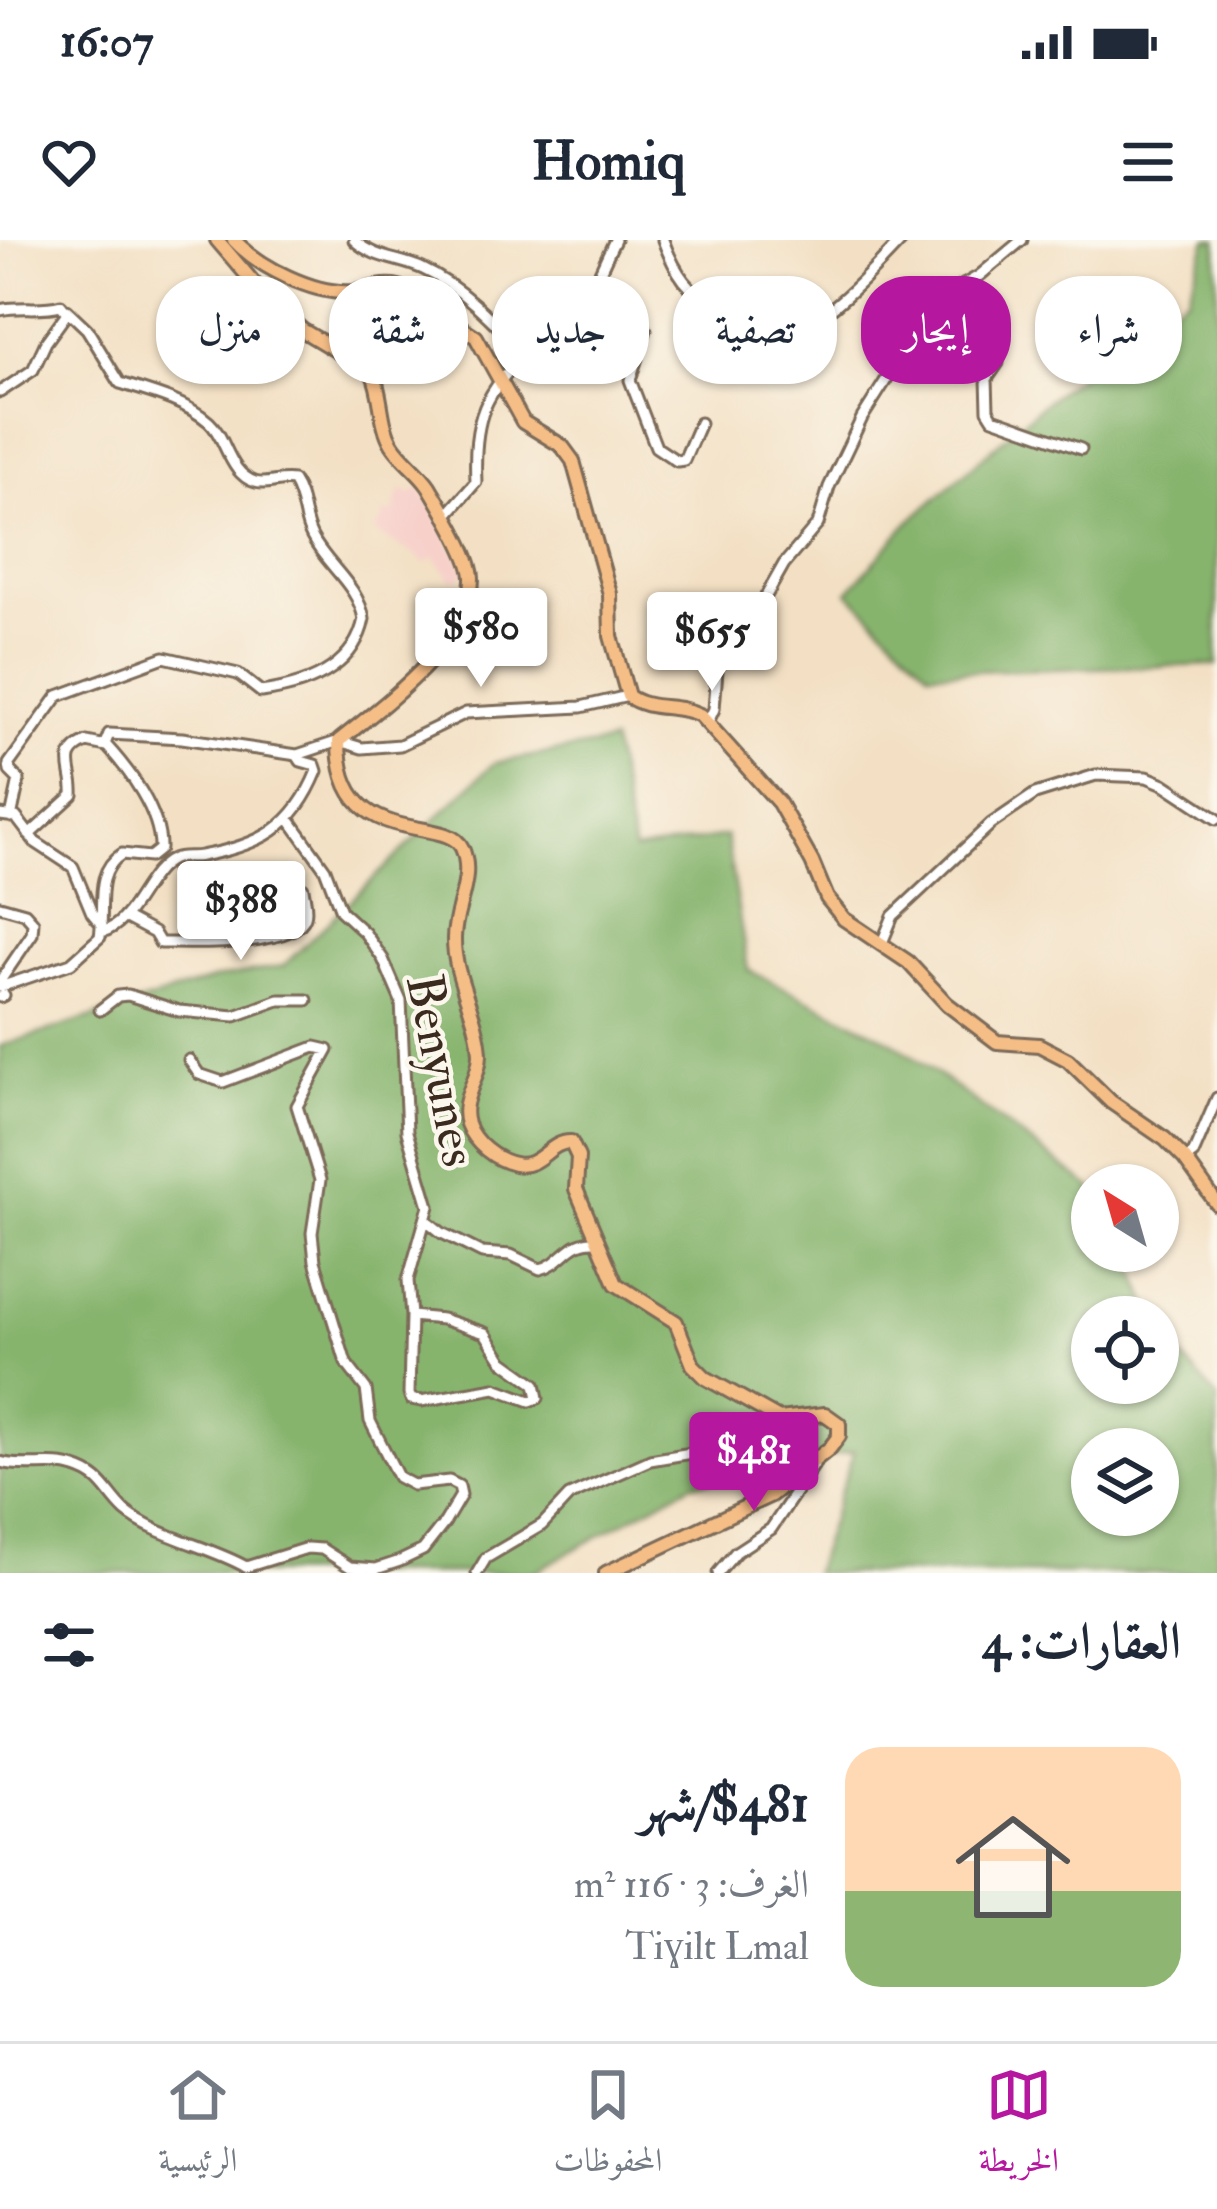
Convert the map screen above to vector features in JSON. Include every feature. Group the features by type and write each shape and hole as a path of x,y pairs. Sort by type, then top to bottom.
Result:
{"main road":[{"path":"217,240 302,330 372,372 389,438 428,486 472,575 462,613 436,652 381,711 339,741 344,777 368,810 394,825 442,832 463,849 464,895 453,934 480,1052 466,1102 471,1132 495,1156 518,1165 537,1160 560,1142 571,1142 578,1156 576,1189 616,1284 676,1322 693,1365 706,1378 770,1416 788,1419 825,1414 836,1420 839,1436 771,1495 606,1573"},
{"path":"233,240 264,267 334,291 356,292 385,284 399,287 476,337 492,367"},
{"path":"501,384 524,422 562,446 576,466 610,594 611,636 628,696 646,705 686,709 708,722 779,803 834,909 882,944 986,1035 997,1042 1028,1042 1080,1070 1111,1102 1155,1131 1185,1159 1217,1204"}],"street":[{"path":"353,240 370,253 424,270 451,286 492,324"},
{"path":"595,276 615,240"},
{"path":"663,240 695,296 740,324 774,335 798,330 821,315 868,277 902,240"},
{"path":"980,276 1022,240"},
{"path":"0,310 61,305 88,328 120,383 205,418 242,473 254,482 293,481 303,498 308,531 327,561 343,575 364,615 358,642 329,670 292,688 261,692 238,674 164,657 65,691 50,704 8,764 19,779 5,816 19,820 29,835 73,867 102,928"},
{"path":"0,392 33,370 67,310"},
{"path":"445,517 476,482 484,402 501,384"},
{"path":"631,384 658,451 684,460 700,423"},
{"path":"708,722 714,709 718,658 744,635 784,564 818,524 829,487 883,384"},
{"path":"987,384 993,418 1081,449"},
{"path":"172,859 160,849 159,834 143,798 106,746 105,738 111,734 182,738 296,755 339,741 362,748 400,745 466,712 581,707 628,696"},
{"path":"29,835 74,795 67,762 72,750 87,742 106,746"},
{"path":"102,928 114,928 172,859 225,849 290,820 302,806 317,771 314,764 296,755"},
{"path":"882,944 892,916 991,824 1035,794 1096,775 1147,777 1217,819"},
{"name":"Benyunes","path":"290,820 326,868 341,910 369,937 401,1001 407,1132 427,1195 427,1221 409,1266 411,1399 483,1388 530,1402 538,1398 535,1384 502,1361 484,1333 442,1319 412,1316"},
{"path":"1,990 76,961 94,945 102,928 103,884 111,861 126,853 150,856 160,849"},
{"path":"314,881 326,868"},
{"path":"124,917 154,933 160,944 284,935 304,921 303,889"},
{"path":"0,906 25,913 33,922 32,934 1,990"},
{"path":"100,1010 118,996 128,995 169,1010 236,1016 278,1000 307,1000"},
{"path":"0,1462 15,1467 70,1466 108,1488 126,1511 246,1567 307,1548 322,1549 350,1567 376,1569 423,1550 461,1495 459,1486 449,1481 413,1485 398,1477 370,1420 366,1389 346,1363 325,1301 312,1232 320,1180 297,1106 328,1050 315,1047 223,1082 200,1074 189,1060"},
{"path":"1185,1159 1193,1154 1217,1098"},
{"name":"Benyunes","path":"427,1221 482,1253 511,1255 540,1269 552,1265 577,1243 596,1241"},
{"path":"477,1573 486,1558 542,1525 569,1496 650,1460 683,1452 727,1456 807,1451 815,1459 776,1523 736,1552 718,1573"},
{"path":"344,1561 349,1573"}],"shaded area":[{"path":"420,487 466,573 453,581 434,557 423,564 419,557 374,532 384,517 382,511 393,514 400,489 411,494"}],"green space":[{"path":"1207,240 1217,240 1217,665 929,672 848,592 909,522 1069,384 1182,384 1182,300 1188,296"},
{"path":"612,742 634,851 726,836 748,970 892,1041 1071,1173 1071,1272 1136,1272 1144,1296 1071,1296 1071,1404 1179,1404 1179,1354 1217,1398 1217,1573 813,1573 854,1451 692,1484 532,1573 0,1573 0,1046 218,978 283,966 494,763"}]}
